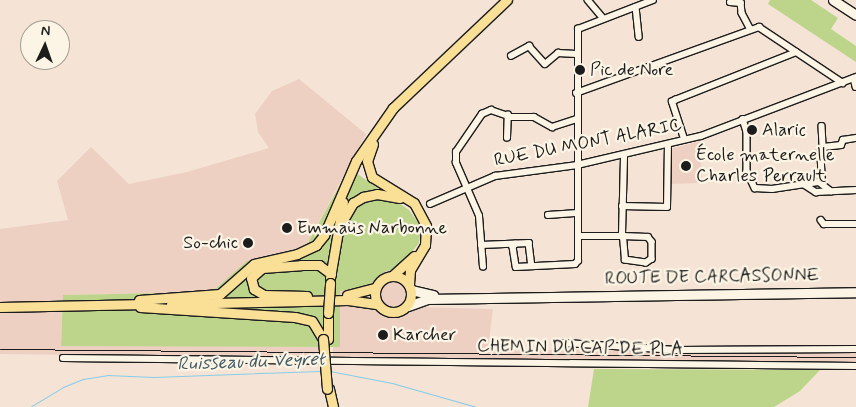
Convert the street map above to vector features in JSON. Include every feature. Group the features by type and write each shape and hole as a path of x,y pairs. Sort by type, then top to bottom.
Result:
{"main road":[{"path":"139,300 220,294 254,264 312,248 324,235 356,161 393,108 426,74 507,0"},
{"path":"833,0 856,15"},
{"path":"0,307 348,300 378,304 391,313 401,311 408,306 410,270 423,251 426,239 424,218 414,203 376,181 366,161 389,120 426,74"},
{"path":"331,407 325,339 330,278 343,203 366,146"},
{"path":"330,278 344,219 353,204 377,194 414,203"},
{"path":"378,304 376,288 381,280 392,276 411,260 426,239"},
{"path":"323,297 264,295 254,289 251,278 262,268 319,265 330,278"},
{"path":"392,276 402,278 410,288"},
{"path":"0,303 323,297 354,295 376,288"},
{"name":"ROUTE DE CARCASSONNE","path":"410,288 430,295 856,292"},
{"name":"ROUTE DE CARCASSONNE","path":"408,306 427,299 568,295"},
{"path":"102,305 295,317 312,321 325,339"}],"street":[{"path":"588,0 604,18"},
{"path":"516,244 513,265 575,264 579,236 576,119 578,29 653,0"},
{"path":"730,2 741,3 742,13 750,28"},
{"path":"636,7 639,37"},
{"path":"576,93 750,28 759,27 843,82"},
{"path":"512,56 529,46 545,64 558,53 576,54"},
{"path":"684,139 672,102 796,52"},
{"path":"855,77 856,87"},
{"name":"RUE DU MONT ALARIC","path":"430,204 495,176 577,165 624,156 668,144 743,120 855,77"},
{"path":"483,267 479,216 456,162 456,152 482,114 491,110 508,115 534,117 552,127 576,119"},
{"path":"507,138 508,115"},
{"path":"743,120 747,132 747,171 751,184 762,189 802,183 822,184 831,191"},
{"path":"822,126 823,147 820,152 822,184"},
{"path":"823,147 841,145 843,140 856,138"},
{"path":"622,206 667,207 668,144"},
{"path":"579,236 623,236 651,239 651,262 625,260 623,236 622,206 624,156"},
{"path":"802,183 816,192 856,190"},
{"path":"548,215 578,212"},
{"path":"821,220 824,224 856,224"},
{"path":"481,245 529,244 532,266"},
{"path":"564,343 677,350 856,349"},
{"name":"CHEMIN DU CAP DE PLA","path":"64,358 856,366"}],"shaded area":[{"path":"299,79 366,134 305,248 212,292 63,295 61,345 320,347 320,358 0,354 0,229 68,220 57,181 91,147 129,184 187,172 269,148 258,132 255,114 272,91"},
{"name":"École maternelle Charles Perrault","path":"700,141 702,183 670,184 671,149"},
{"path":"399,269 416,287 417,307 493,309 488,349 856,353 856,363 333,358 333,347 340,347 340,290 357,289 386,271"}],"green space":[{"path":"770,0 811,0 838,18 831,29 856,46 856,62 768,4"},
{"path":"349,168 409,210 421,227 419,243 399,269 386,271 369,285 340,291 340,347 61,346 63,295 212,292 247,261 305,248"},
{"path":"594,369 820,370 800,391 774,407 588,407"}],"waterway":[{"name":"Ruisseau du Veyret","path":"30,407 63,387 83,379 107,375 154,377 321,371"},
{"name":"Ruisseau du Veyret","path":"330,371 392,383 476,407"}],"railway":[{"path":"0,349 856,357"}],"place":[{"name":"Pic de Nore","path":"580,70"},
{"name":"Alaric","path":"752,130"},
{"name":"École maternelle Charles Perrault","path":"686,166"},
{"name":"Emmaüs Narbonne","path":"287,228"},
{"name":"So-chic","path":"248,243"},
{"name":"Karcher","path":"383,335"}]}
